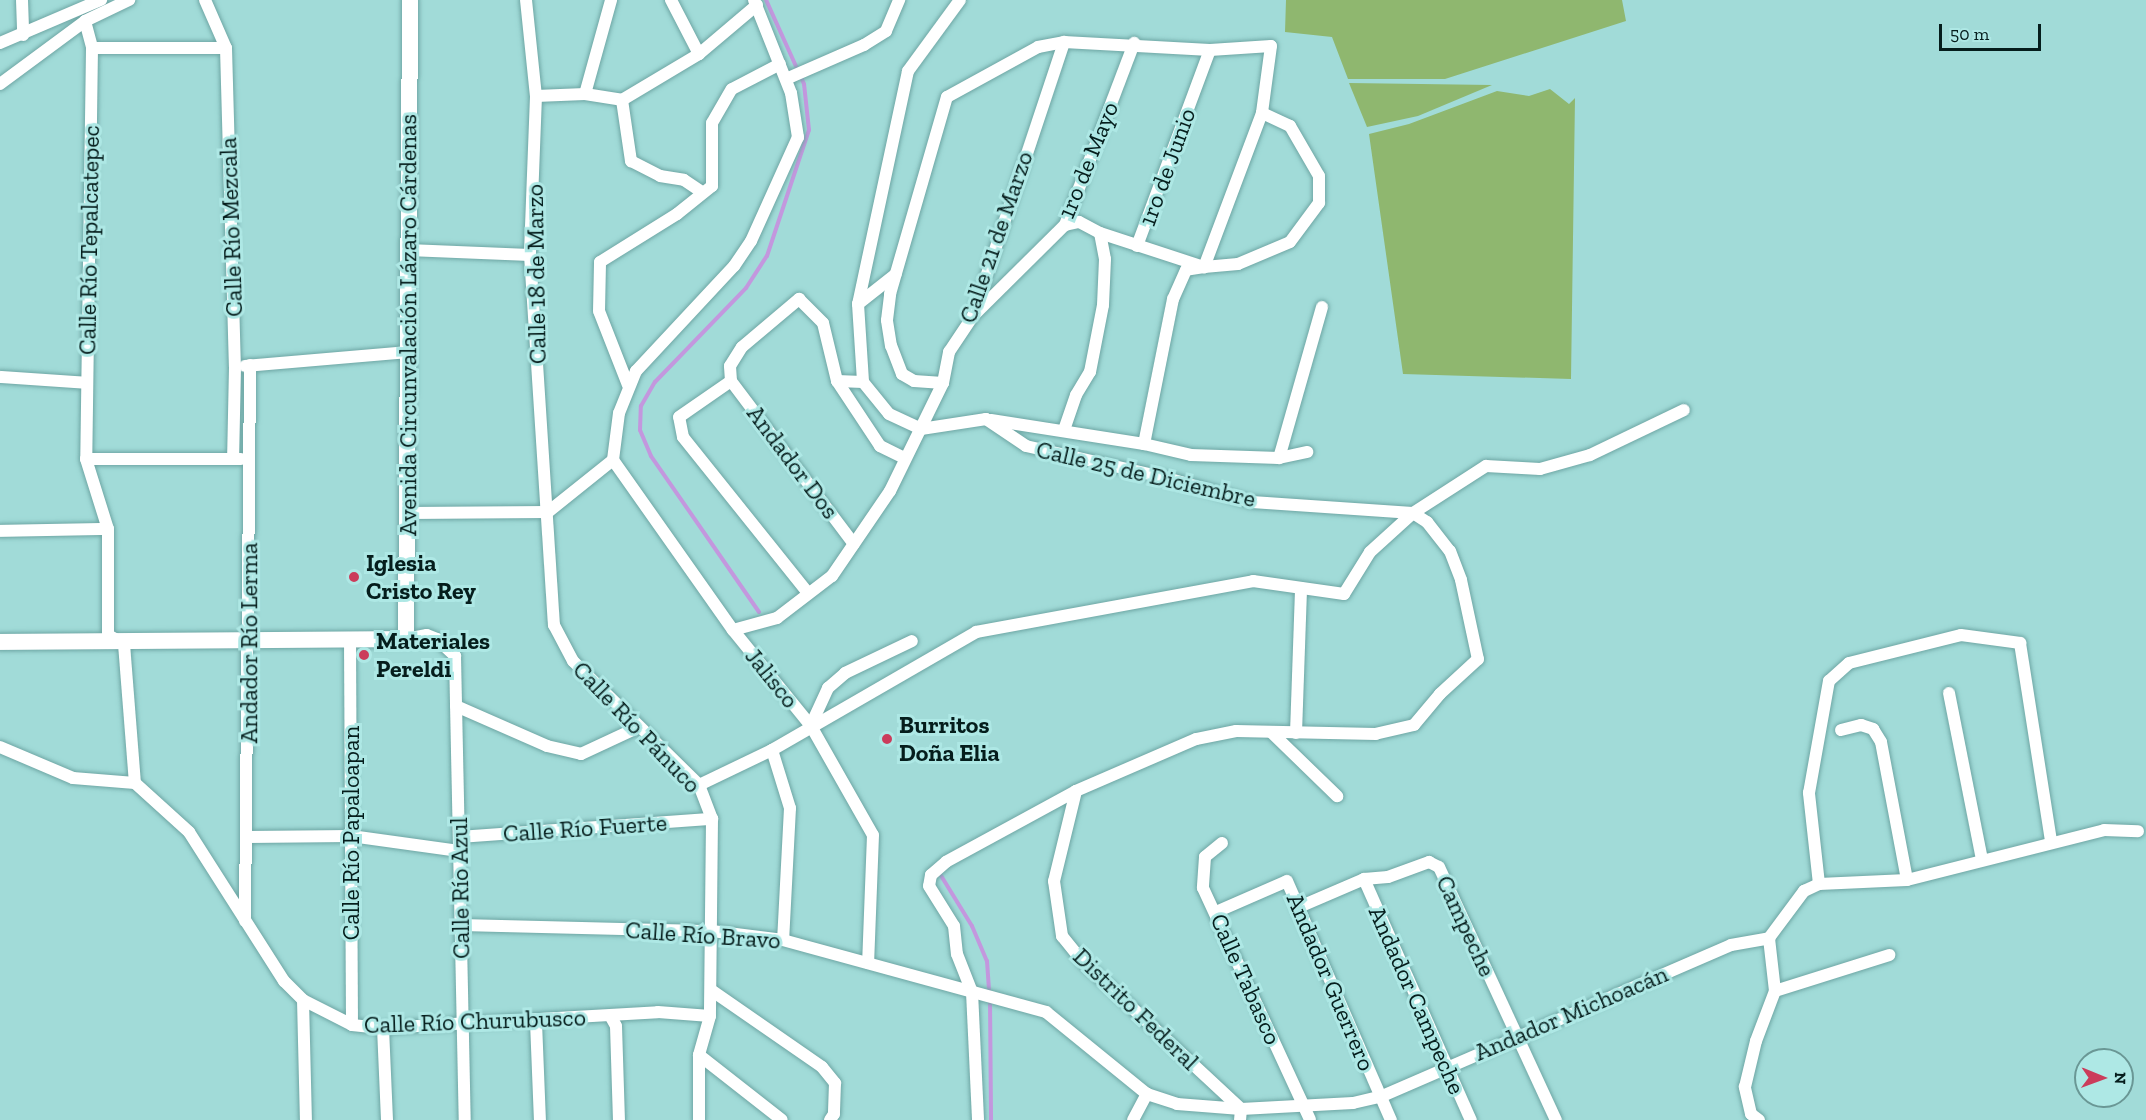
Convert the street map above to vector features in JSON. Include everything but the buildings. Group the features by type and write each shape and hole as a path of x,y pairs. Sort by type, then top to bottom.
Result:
{"street":[{"path":"22,0 23,35"},
{"path":"0,42 23,35 101,0"},
{"path":"0,84 85,21 129,0"},
{"name":"Calle Río Mezcala","path":"205,0 226,48 235,367 233,459"},
{"name":"Avenida Circunvalación Lázaro Cárdenas","path":"406,639 410,0"},
{"name":"Calle 18 de Marzo","path":"526,0 536,96 530,255 548,512"},
{"path":"585,94 611,0"},
{"path":"671,0 699,54"},
{"path":"789,77 864,45 886,31 899,0"},
{"path":"960,0 908,71 858,304 862,382 889,414 921,429 986,419 1144,444 1191,455 1279,458 1307,452"},
{"path":"407,513 548,512 613,460 614,435 628,385 636,371 734,266 751,241 798,137 797,115 789,77 780,64 755,3 699,54 622,100 585,94 536,96"},
{"name":"Calle Río Tepalcatepec","path":"85,21 92,48 86,459 108,529 108,635 124,644"},
{"path":"943,383 914,381 902,374 897,364 887,320 896,274 947,97 1038,47 1064,42 1134,43 1210,50 1271,46 1262,113 1204,267"},
{"name":"Calle 21 de Marzo","path":"734,629 777,618 832,576 890,491 943,383 949,352 973,316 1064,42"},
{"name":"1ro de Mayo","path":"973,316 1065,225 1134,43"},
{"path":"92,48 226,48"},
{"name":"1ro de Junio","path":"1065,225 1079,222 1100,233 1137,246 1210,50"},
{"path":"628,385 599,310 600,262 677,214 712,186 712,123 732,89 780,64"},
{"path":"622,100 631,161 660,176 684,180 702,192"},
{"path":"1144,444 1173,298 1186,270 1238,264 1290,242 1319,203 1319,176 1290,126 1262,113"},
{"path":"1064,430 1092,361 1106,260 1100,233"},
{"path":"1137,246 1204,267"},
{"path":"408,250 530,255"},
{"path":"858,304 896,274"},
{"path":"808,593 678,428 679,417 731,381 730,366 742,347 799,299 823,323 837,381 880,446 905,458"},
{"path":"1279,458 1322,307"},
{"path":"235,367 408,352"},
{"name":"Andador Río Lerma","path":"245,921 250,642 250,365"},
{"path":"0,377 87,383"},
{"name":"Andador Dos","path":"731,381 854,544"},
{"path":"837,381 862,382"},
{"path":"699,785 772,750 976,632 1253,581 1344,594 1370,552 1413,513 1486,466 1540,469 1590,455 1684,410"},
{"name":"Calle 25 de Diciembre","path":"986,419 1026,446 1163,477 1252,502 1413,513"},
{"path":"86,459 250,459"},
{"name":"Jalisco","path":"613,460 734,629 811,726 873,835 868,963"},
{"name":"Calle Río Pánuco","path":"548,512 554,625 558,639 573,661 699,785 712,819 710,1016 699,1055 699,1120"},
{"path":"978,1120 975,993 957,954 954,926 929,886 931,874 946,862 1076,791 1196,739 1236,731 1376,734 1414,725 1440,694 1479,659 1468,606 1450,551 1427,522 1413,513"},
{"path":"0,531 108,529"},
{"path":"1296,733 1301,588"},
{"name":"Calle Río Azul","path":"406,639 427,635 437,639 455,656 465,1120"},
{"path":"1819,884 1809,793 1829,681 1849,663 1961,635 2020,643 2051,842"},
{"path":"0,642 124,644 406,639"},
{"name":"Calle Río Papaloapan","path":"350,641 352,1025"},
{"path":"811,726 828,688 845,673 912,641"},
{"path":"0,747 73,778 135,783 124,644"},
{"path":"1949,693 1983,860"},
{"path":"456,706 547,746 581,754 639,726"},
{"path":"1841,730 1861,725 1873,729 1881,742 1907,880"},
{"path":"1272,733 1337,796"},
{"path":"772,750 790,808 783,940"},
{"name":"Calle Río Churubusco","path":"135,783 189,832 284,981 303,1000 352,1025 383,1028 536,1022 658,1012 710,1016"},
{"name":"Distrito Federal","path":"1076,791 1054,881 1062,936 1085,964 1241,1114"},
{"name":"Calle Río Fuerte","path":"459,837 712,819"},
{"path":"1760,1120 1751,1114 1745,1087 1756,1041 1775,991 1769,938 1804,891 1819,884 1907,880 2104,830 2138,831"},
{"path":"247,837 351,836 459,851"},
{"name":"Calle Tabasco","path":"1222,843 1205,857 1201,872 1203,888 1310,1120"},
{"name":"Campeche","path":"1299,907 1364,879 1388,877 1429,862 1439,867 1556,1120"},
{"name":"Andador Campeche","path":"1364,879 1445,1067 1471,1120"},
{"name":"Andador Guerrero","path":"1216,912 1287,881 1391,1120"},
{"name":"Calle Río Bravo","path":"461,925 712,931 783,940 1010,1002"},
{"name":"Andador Michoacán","path":"1010,1002 1046,1011 1147,1094 1178,1104 1241,1114 1301,1103 1353,1102 1380,1097 1516,1035 1731,945 1769,938"},
{"path":"1775,991 1889,955"},
{"path":"711,990 822,1067 835,1083 832,1117"},
{"path":"303,1000 306,1120"},
{"path":"611,1017 616,1026 620,1120"},
{"path":"536,1022 540,1120"},
{"path":"383,1028 387,1120"},
{"path":"699,1055 782,1120"},
{"path":"1133,1120 1147,1094"}],"green space":[{"path":"1286,0 1622,0 1626,21 1445,79 1348,79 1332,37 1285,32"},
{"path":"1349,83 1492,85 1418,116 1367,127"},
{"path":"1550,89 1569,104 1575,98 1571,379 1403,374 1369,134 1409,124 1497,91 1529,96"}],"waterway":[{"path":"759,612 651,456 640,430 641,406 655,382 746,288 767,256 809,130 804,84 766,0"},
{"path":"940,874 972,926 987,961 989,993"},
{"path":"990,1000 991,1120"}],"place":[{"name":"Iglesia Cristo Rey","path":"354,577"},
{"name":"Materiales Pereldi","path":"364,655"},
{"name":"Burritos Doña Elia","path":"887,739"}]}
